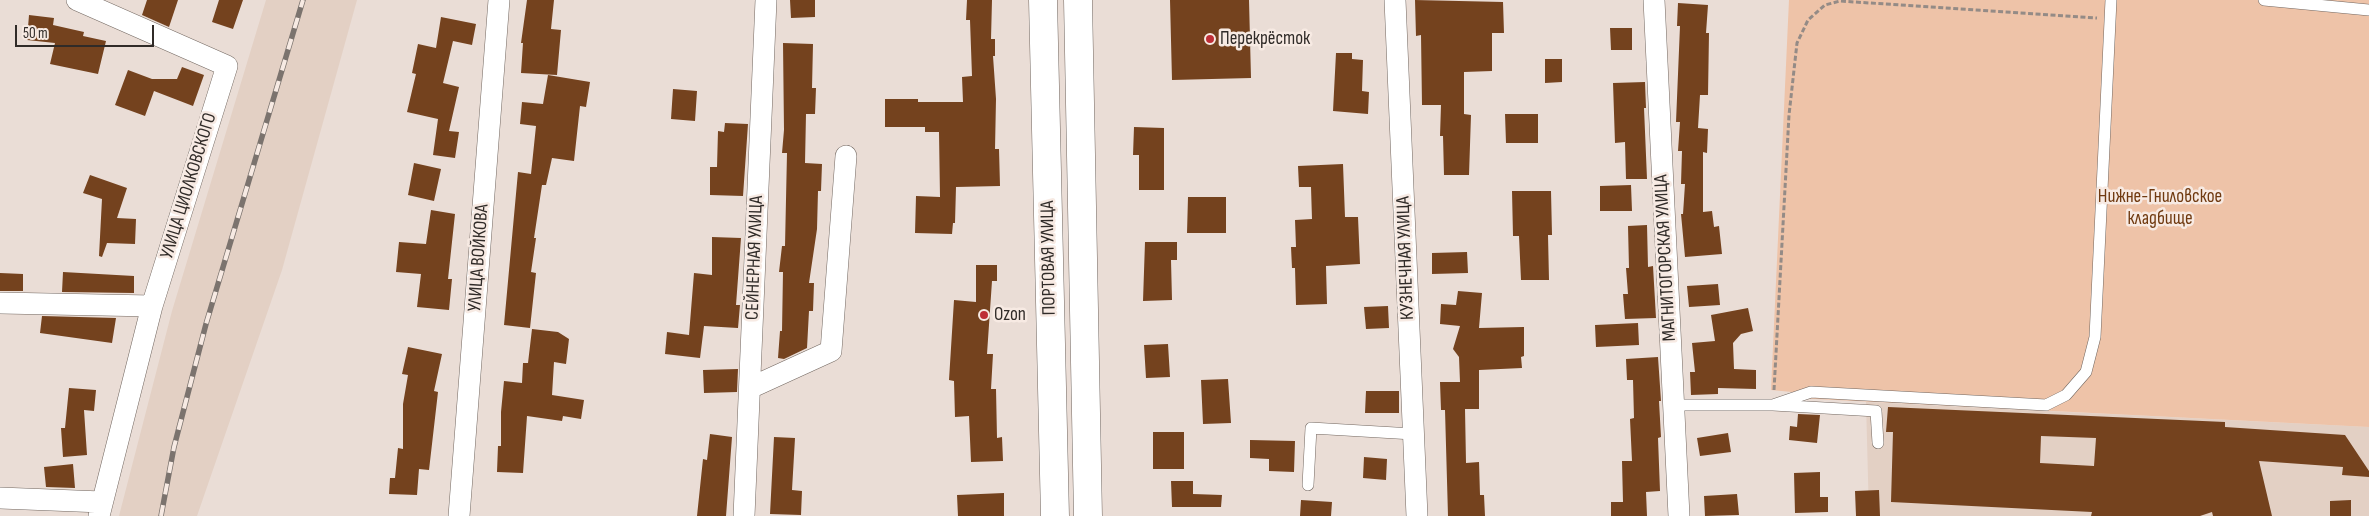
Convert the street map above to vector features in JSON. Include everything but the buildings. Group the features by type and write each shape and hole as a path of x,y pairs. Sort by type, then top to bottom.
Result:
{"main road":[{"name":"ПОРТОВАЯ УЛИЦА","path":"1043,0 1055,516"},
{"name":"ПОРТОВАЯ УЛИЦА","path":"1078,0 1088,516"}],"street":[{"name":"УЛИЦА ЦИОЛКОВСКОГО","path":"77,0 227,66 152,306 100,509"},
{"name":"УЛИЦА ВОЙКОВА","path":"460,516 499,0"},
{"name":"СЕЙНЕРНАЯ УЛИЦА","path":"744,516 766,0"},
{"name":"КУЗНЕЧНАЯ УЛИЦА","path":"1395,0 1417,516"},
{"name":"МАГНИТОГОРСКАЯ УЛИЦА","path":"1654,0 1678,516"},
{"path":"750,388 831,351 846,156"},
{"path":"0,303 152,306"},
{"path":"0,498 100,509"}],"lane":[{"path":"1773,405 1812,392 2046,405 2066,395 2086,372 2095,337 2111,0"},
{"path":"2264,0 2369,10"},
{"path":"1673,405 1773,405 1876,411 1878,443"},
{"path":"1308,485 1311,428 1413,434"}],"path":[{"path":"1773,405 1789,115 1797,43 1808,20 1825,5 1840,1 2110,19"}],"shaded area":[{"path":"266,0 357,0 282,270 197,516 119,516 172,311"},
{"path":"1866,402 2369,427 2369,516 1869,516"}],"green space":[{"name":"Нижне-Гниловское кладбище","path":"1789,0 2369,0 2369,427 1796,398 1792,392 1771,390"}],"railway":[{"path":"161,516 174,447 206,324 303,0"}],"place":[{"name":"Перекрёсток","path":"1210,39"},
{"name":"Ozon","path":"984,315"}]}
